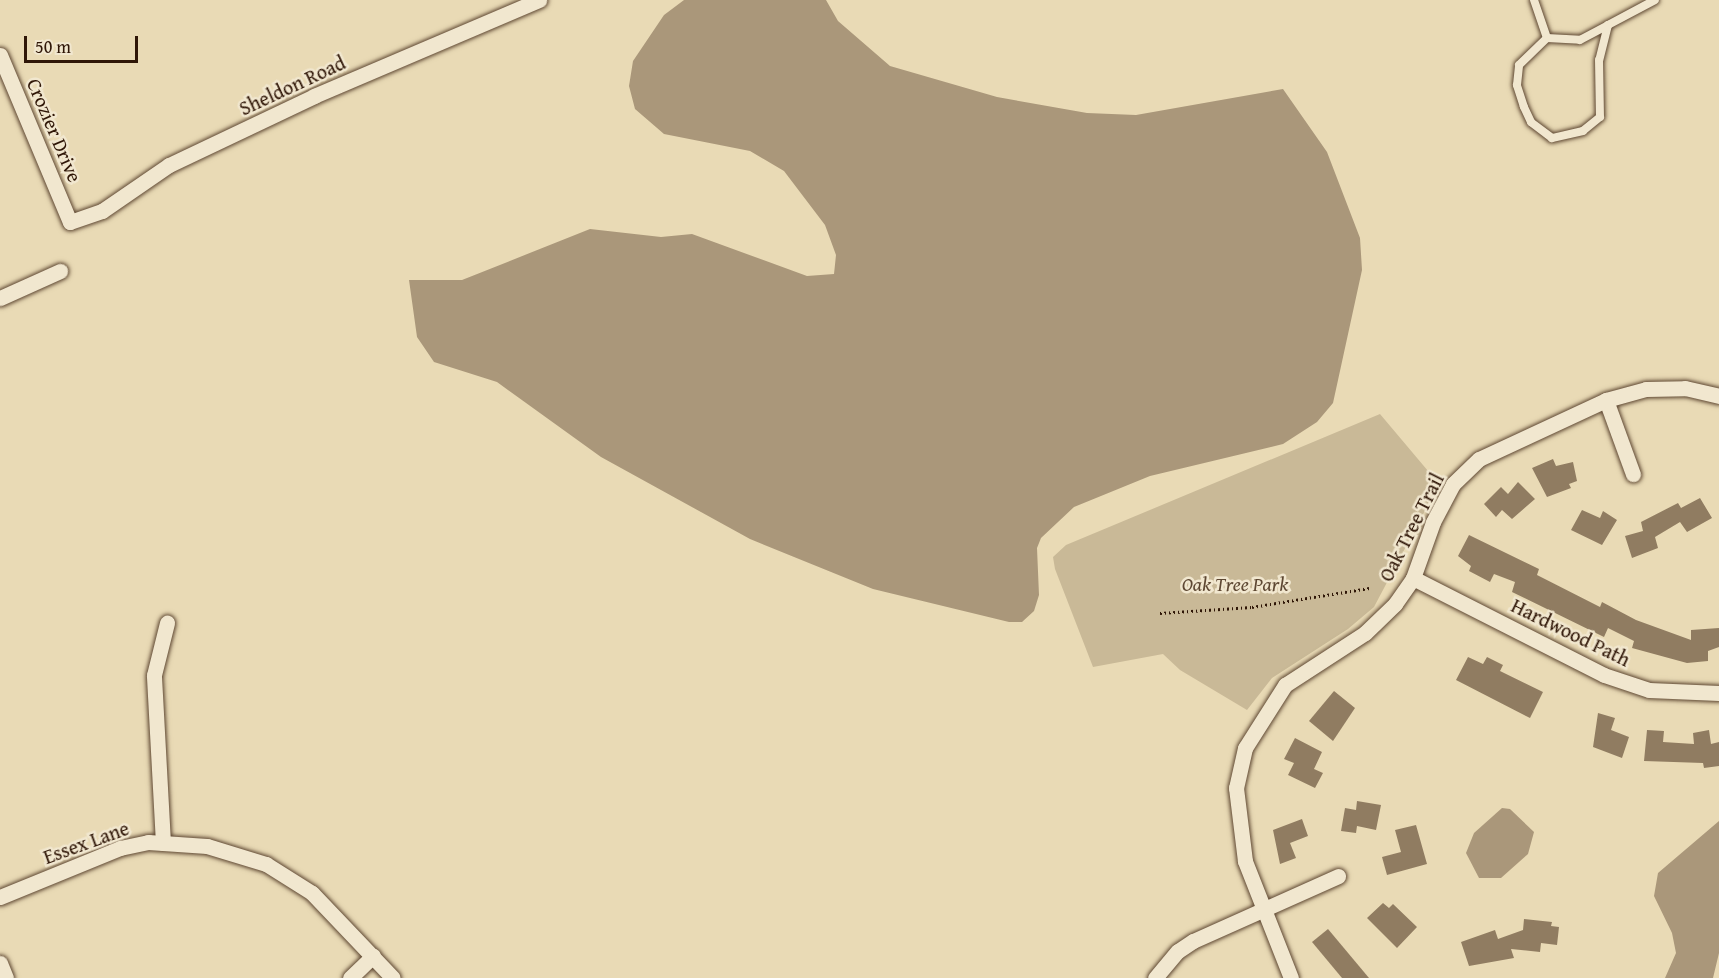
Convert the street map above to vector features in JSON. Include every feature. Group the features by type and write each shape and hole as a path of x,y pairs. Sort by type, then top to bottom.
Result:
{"street":[{"name":"Sheldon Road","path":"70,222 102,211 170,165 314,96 539,0"},
{"name":"Crozier Drive","path":"0,55 70,222"},
{"path":"0,298 60,271"},
{"name":"Oak Tree Trail","path":"1291,978 1262,910 1245,861 1237,822 1236,788 1245,748 1285,685 1365,633 1395,604 1413,578 1433,522 1453,484 1479,459 1606,400 1646,389 1685,388 1719,396"},
{"path":"1606,400 1633,474"},
{"name":"Hardwood Path","path":"1413,578 1604,675 1649,690 1719,693"},
{"path":"163,843 154,675 167,623"},
{"name":"Essex Lane","path":"0,897 120,848 163,843 207,846 266,864 312,893 393,978"},
{"path":"1155,978 1178,951 1193,941 1338,876"},
{"path":"350,978 373,956"},
{"path":"0,963 6,978"}],"lane":[{"path":"1534,0 1547,38"},
{"path":"1608,25 1599,60 1603,94 1600,117 1583,131 1552,138 1532,122 1517,85 1519,64 1547,38 1580,40 1654,0"}],"path":[{"path":"1160,613 1252,607 1369,588"}],"green space":[{"name":"Oak Tree Park","path":"1380,414 1439,484 1374,607 1348,629 1272,678 1247,710 1180,670 1163,654 1093,667 1055,569 1053,557 1066,545"}],"shaded area":[{"path":"684,0 826,0 838,21 890,66 997,97 1087,113 1136,115 1283,89 1327,152 1360,238 1362,270 1333,403 1317,422 1283,444 1150,476 1074,507 1041,538 1037,548 1039,595 1034,611 1022,622 1009,622 873,589 750,539 601,457 497,382 434,362 417,337 409,280 462,280 590,229 661,237 692,234 807,276 834,274 836,255 825,225 784,171 750,151 664,134 635,109 629,86 633,61 664,15"},
{"path":"1502,808 1510,809 1534,832 1528,854 1501,878 1479,878 1466,853 1474,833"},
{"path":"1719,821 1719,953 1713,978 1665,978 1676,953 1672,933 1654,896 1658,873"}],"building":[{"path":"1553,459 1556,466 1573,462 1577,481 1569,484 1571,488 1547,497 1532,468"},
{"path":"1518,482 1535,499 1512,519 1502,510 1496,517 1484,504 1501,487 1508,494"},
{"path":"1700,498 1712,518 1687,532 1680,522 1655,537 1658,548 1632,558 1625,536 1643,531 1641,522 1678,503 1681,508"},
{"path":"1582,510 1600,518 1603,511 1617,520 1602,545 1571,530"},
{"path":"1469,535 1539,569 1537,575 1600,607 1602,602 1636,620 1691,640 1691,630 1719,628 1719,647 1708,651 1708,661 1687,663 1632,648 1634,641 1608,628 1604,637 1512,592 1515,582 1494,574 1490,582 1469,571 1471,566 1458,556"},
{"path":"1468,657 1483,664 1487,657 1503,665 1500,671 1543,692 1530,718 1456,680"},
{"path":"1334,691 1355,708 1333,741 1309,721"},
{"path":"1598,713 1615,718 1611,730 1629,737 1622,758 1593,747"},
{"path":"1647,730 1664,731 1663,742 1694,744 1693,733 1709,730 1711,744 1719,742 1719,766 1704,768 1703,763 1644,761"},
{"path":"1295,738 1322,752 1314,769 1323,773 1315,788 1288,775 1294,763 1284,759"},
{"path":"1357,801 1381,805 1376,830 1357,826 1356,833 1341,831 1345,808 1356,810"},
{"path":"1302,819 1308,836 1290,843 1296,858 1280,864 1273,830"},
{"path":"1416,825 1427,864 1387,875 1382,857 1401,852 1395,830"},
{"path":"1383,903 1389,908 1393,904 1417,927 1397,948 1367,918"},
{"path":"1524,919 1552,922 1551,926 1559,927 1557,945 1541,943 1540,952 1511,949 1514,958 1469,966 1461,942 1495,930 1498,939 1523,930"},
{"path":"1328,929 1369,978 1342,978 1312,942"}]}
